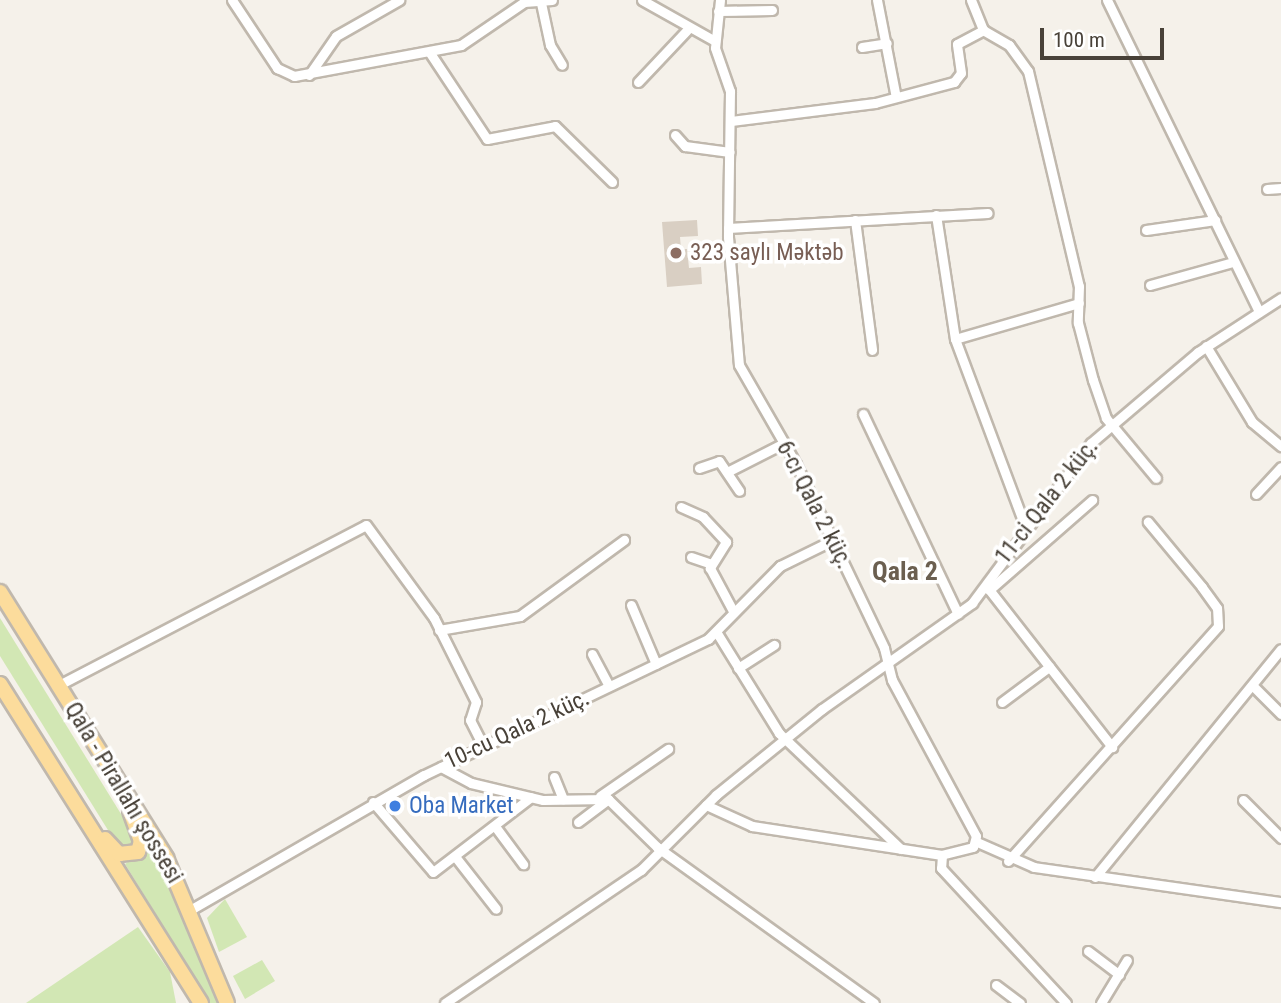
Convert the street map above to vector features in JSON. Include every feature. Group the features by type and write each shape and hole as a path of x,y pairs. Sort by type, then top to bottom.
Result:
{"main road":[{"name":"Qala - Pirallahı şossesi","path":"0,592 108,764 190,910 227,1003"},
{"name":"Qala - Pirallahı şossesi","path":"0,684 201,1003"},
{"path":"64,786 112,848 132,856 141,841 108,764"}],"street":[{"path":"232,0 280,71 309,75 430,53 474,40 524,2 541,3 552,0"},
{"path":"309,75 336,36 400,0"},
{"path":"642,0 687,30 715,41"},
{"name":"6-cı Qala 2 küç.","path":"720,0 715,41 729,86 731,121 727,228 736,351 747,385 784,443 833,540 888,663 976,842"},
{"path":"877,0 895,93"},
{"path":"971,0 983,30 1009,45 1028,71 1079,303 1083,351 1104,414 1156,478"},
{"path":"1107,0 1259,312"},
{"path":"541,3 550,45 562,65"},
{"path":"718,11 772,10"},
{"path":"638,82 687,30"},
{"path":"731,121 875,103 895,93 954,82 961,73 957,44 983,30"},
{"path":"862,47 887,43"},
{"path":"430,53 487,139 555,126 612,182"},
{"path":"675,135 685,146 730,152"},
{"path":"1267,190 1281,188"},
{"path":"727,228 988,213"},
{"path":"936,215 955,339 1026,529"},
{"path":"1146,230 1215,219"},
{"path":"855,220 872,350"},
{"path":"1150,285 1233,262"},
{"name":"11-ci Qala 2 küç.","path":"445,1003 554,935 662,851 706,805 784,739 988,590 1026,529 1085,450 1206,346 1281,299"},
{"path":"955,339 1079,303"},
{"path":"1206,346 1252,422 1281,446"},
{"path":"863,414 958,614"},
{"path":"727,472 784,443"},
{"path":"699,468 715,460 727,472 739,491"},
{"path":"1256,494 1281,467"},
{"path":"1092,500 988,590 1112,747"},
{"path":"681,507 723,537 726,547 711,564"},
{"path":"1008,861 1112,747 1220,622 1202,587 1148,522"},
{"path":"57,686 360,525 375,531 439,629 476,702 470,720 483,746"},
{"path":"439,629 520,616 624,540"},
{"name":"10-cu Qala 2 küç.","path":"190,910 373,802 440,766 717,633 733,611 780,566 833,540"},
{"path":"691,556 711,564 733,611"},
{"path":"631,606 656,664"},
{"path":"717,633 784,739 901,849"},
{"path":"738,668 774,645"},
{"path":"1095,877 1281,649"},
{"path":"592,654 609,686"},
{"path":"1002,702 1049,667"},
{"path":"1252,685 1281,714"},
{"path":"578,822 604,797 668,749"},
{"path":"440,766 471,783 531,797 604,797 662,851 874,1003"},
{"path":"554,777 563,799"},
{"path":"373,802 428,873 457,859 497,829 531,797"},
{"path":"1243,800 1281,838"},
{"path":"706,805 739,823 942,855 976,842 1008,861 1095,877 1281,902"},
{"path":"497,829 523,864"},
{"path":"942,855 943,872 995,919 1066,1003"},
{"path":"457,859 496,909"},
{"path":"1088,951 1119,974"},
{"path":"1101,1003 1127,960"},
{"path":"996,985 1020,1003"}],"green space":[{"path":"0,618 134,835 135,845 126,850 116,843 0,656"},
{"path":"149,848 173,892 218,1003 210,1003 125,864"},
{"path":"225,899 247,937 219,952 207,918"},
{"path":"138,927 170,972 176,1003 26,1003"},
{"path":"262,960 275,981 245,999 233,976"}],"building":[{"name":"323 saylı Məktəb","path":"697,220 698,236 680,237 681,249 687,249 689,268 701,267 702,284 667,287 662,222"}],"place":[{"name":"323 saylı Məktəb","path":"676,253"},
{"name":"Oba Market","path":"395,806"}],"district":[{"name":"Qala 2","path":"905,572"}]}
